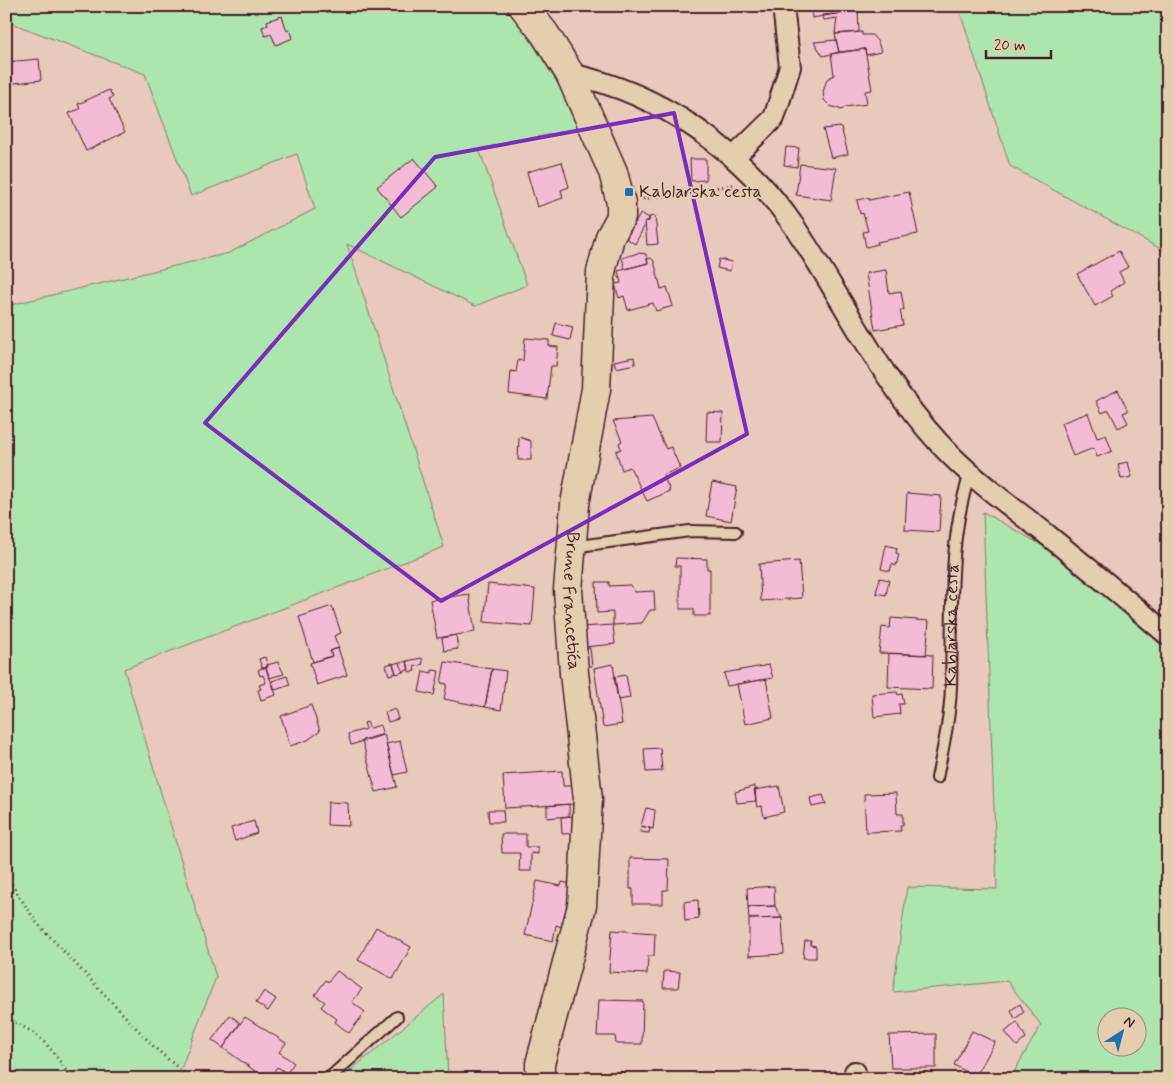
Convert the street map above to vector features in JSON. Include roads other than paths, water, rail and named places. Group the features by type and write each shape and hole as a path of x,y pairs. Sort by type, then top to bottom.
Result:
{"street":[{"path":"523,6 545,34 570,74 620,88 670,113 734,157 761,184 794,227 902,400 940,443 970,474 1095,573 1168,635"},
{"path":"734,157 774,118 790,67 783,6"},
{"name":"Brune Francetića","path":"540,1079 540,1064 582,906 588,800 574,673 568,590 575,504 596,389 601,272 610,237 621,217 621,203 613,172 570,74"}],"lane":[{"name":"Kablarska cesta","path":"937,778 951,689 951,633 958,522 970,474"},
{"path":"571,547 690,531 736,532"},
{"path":"328,1079 397,1017"}],"place":[{"name":"Kablarska cesta","path":"629,192"}]}
